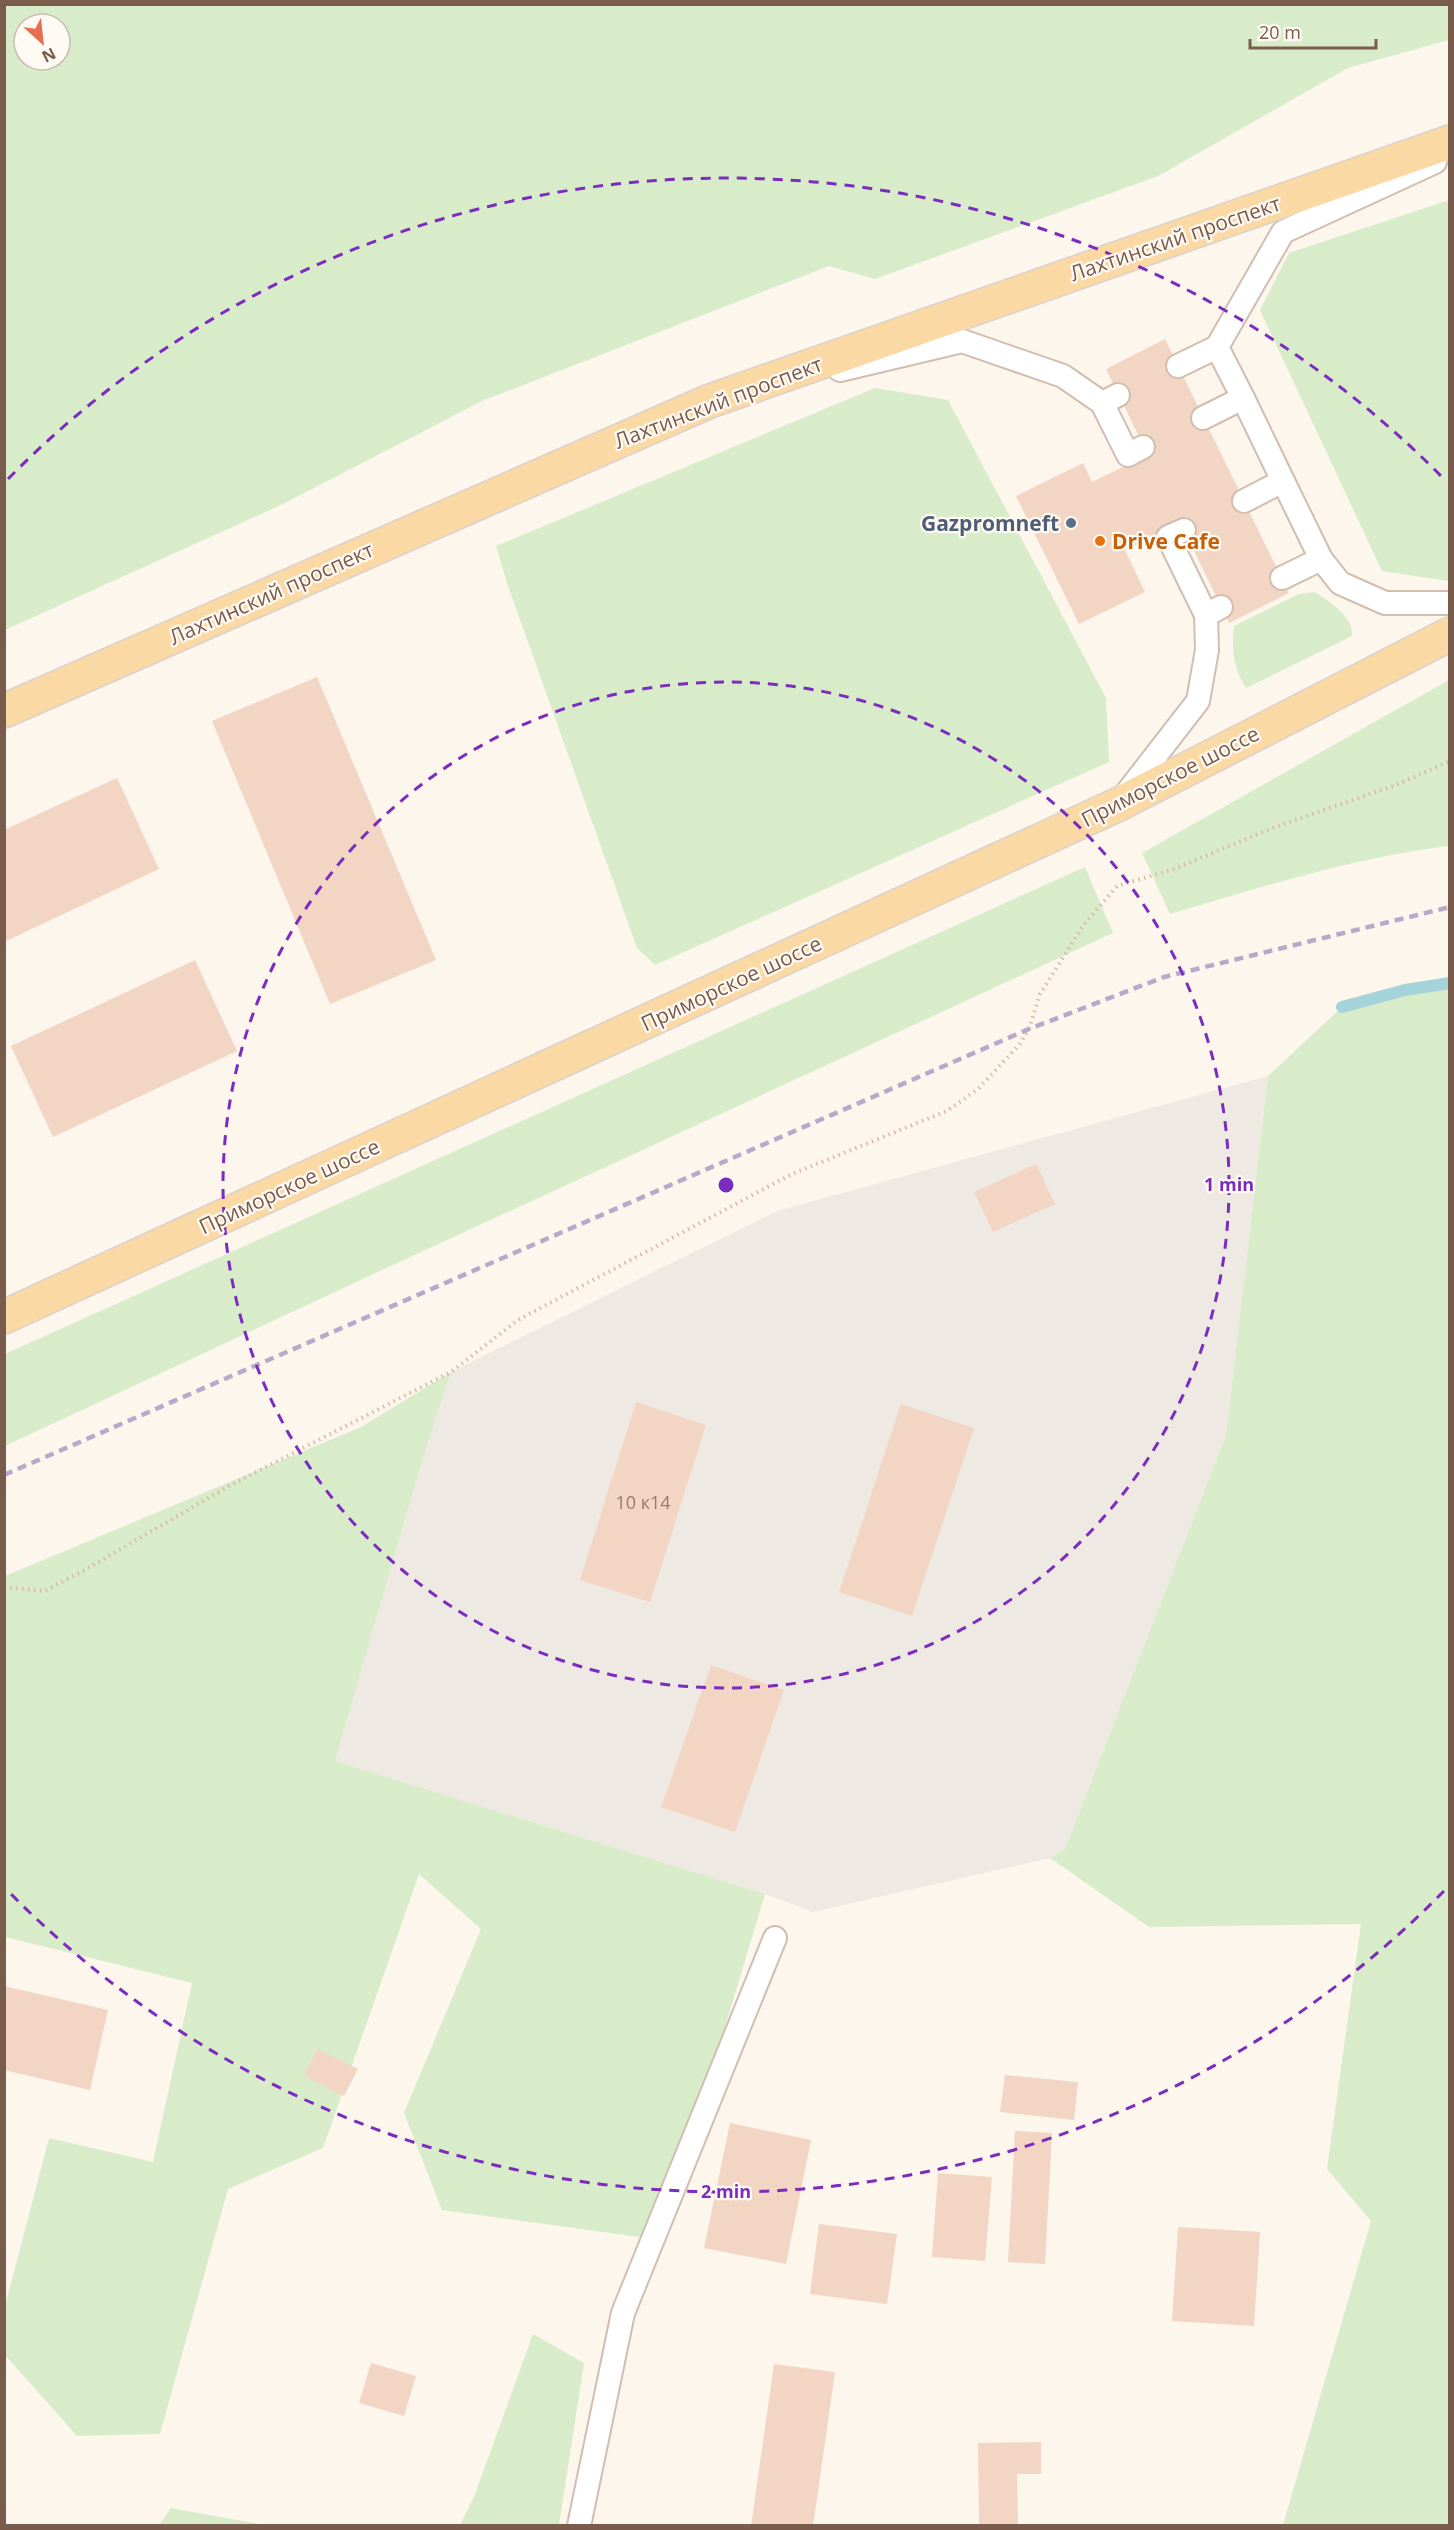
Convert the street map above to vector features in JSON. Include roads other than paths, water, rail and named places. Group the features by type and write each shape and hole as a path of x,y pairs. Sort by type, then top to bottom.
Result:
{"main road":[{"name":"Лахтинский проспект","path":"4,711 710,401 1449,141"},
{"name":"Приморское шоссе","path":"4,1317 1117,805 1449,634"}],"lane":[{"path":"1178,366 1217,347 1284,232 1449,155"},
{"path":"710,401 962,340 1064,376 1110,399 1128,454 1143,447"},
{"path":"1217,347 1321,559 1340,583 1385,603 1449,603"},
{"path":"1203,418 1243,398"},
{"path":"1244,501 1283,482"},
{"path":"1117,805 1198,701 1214,611 1168,537 1184,530"},
{"path":"1282,578 1321,559"},
{"path":"579,2526 622,2313 775,1938"}],"waterway":[{"path":"1342,1007 1405,990 1450,983"}],"railway":[{"path":"4,1475 1029,1029 1164,977 1450,907"}],"place":[{"name":"Gazpromneft","path":"1071,523"},
{"name":"Drive Cafe","path":"1100,541"}]}
